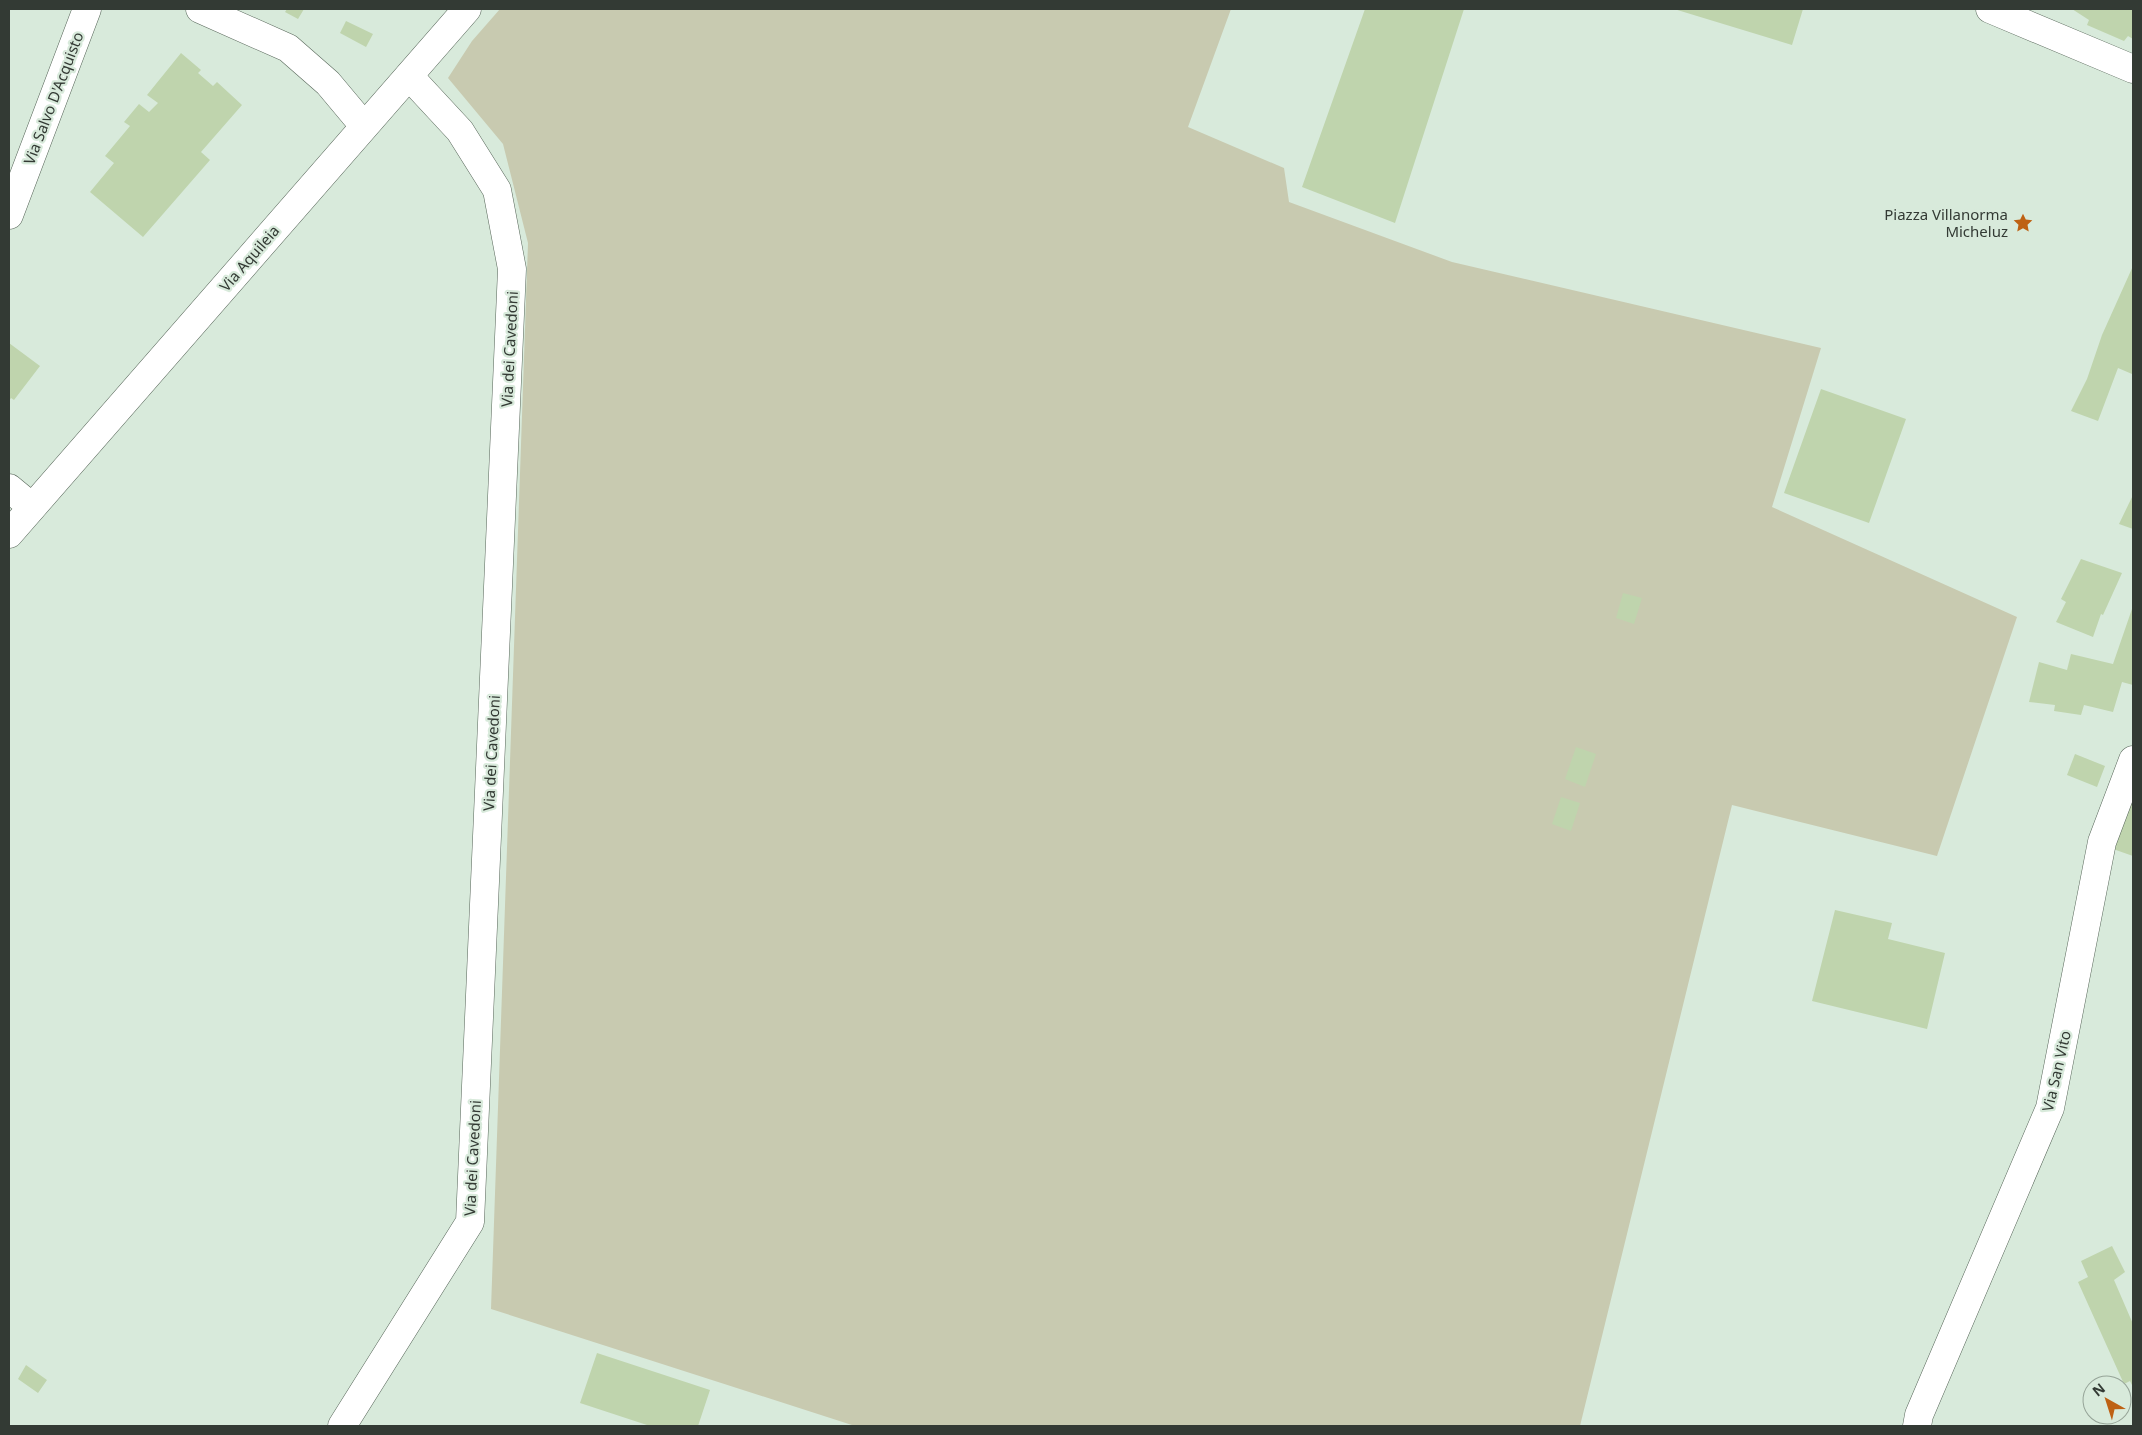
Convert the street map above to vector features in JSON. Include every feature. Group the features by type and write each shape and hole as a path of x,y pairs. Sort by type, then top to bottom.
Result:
{"street":[{"name":"Via Salvo D'Acquisto","path":"9,215 87,9"},
{"name":"Via Aquileia","path":"9,534 467,9"},
{"path":"1990,9 2133,69"},
{"path":"212,11 288,48 328,83 364,126"},
{"name":"Via dei Cavedoni","path":"342,1426 470,1222 512,269 497,190 460,131 409,76"},
{"path":"9,488 32,507"},
{"name":"Via San Vito","path":"1917,1426 1919,1415 2050,1108 2102,842 2133,760"}],"green space":[{"path":"500,9 1231,9 1188,127 1284,168 1289,202 1452,262 1821,348 1772,507 2017,617 1937,856 1732,805 1580,1426 855,1426 491,1309 528,243 503,144 448,78 472,41"}],"building":[{"path":"287,9 304,9 298,19 285,12"},
{"path":"1365,9 1464,9 1395,223 1302,187"},
{"path":"1674,9 1803,9 1792,45"},
{"path":"2072,9 2133,9 2133,39 2128,36 2124,41 2087,25 2089,20"},
{"path":"346,21 373,34 366,47 340,33"},
{"path":"181,53 201,70 198,73 213,86 217,82 242,105 201,152 210,160 143,237 90,192 114,163 105,156 130,126 124,122 139,104 149,112 158,103 147,95"},
{"path":"2133,266 2133,372 2132,374 2118,368 2098,421 2071,411 2087,379 2102,335"},
{"path":"9,343 40,366 14,400 11,398 9,401"},
{"path":"1821,389 1906,419 1869,523 1784,493"},
{"path":"2133,495 2133,529 2119,524"},
{"path":"2081,559 2122,573 2103,615 2101,614 2093,637 2056,622 2066,602 2061,599"},
{"path":"1623,593 1642,598 1634,624 1616,618"},
{"path":"2133,606 2133,685 2122,682 2113,712 2084,705 2081,715 2054,711 2055,705 2029,702 2039,662 2067,670 2071,654 2113,664"},
{"path":"1576,747 1596,754 1585,787 1565,779"},
{"path":"2075,754 2105,766 2097,787 2067,775"},
{"path":"1561,797 1580,803 1571,831 1552,824"},
{"path":"2128,800 2133,802 2133,856 2113,849"},
{"path":"1835,910 1892,923 1888,939 1945,953 1927,1029 1812,1001"},
{"path":"2112,1246 2125,1272 2114,1280 2133,1324 2133,1387 2132,1375 2120,1375 2078,1282 2088,1277 2081,1261"},
{"path":"597,1353 710,1390 698,1426 650,1426 580,1403"},
{"path":"26,1365 47,1380 38,1393 18,1379"}],"place":[{"name":"Piazza Villanorma Micheluz","path":"2023,223"}]}
